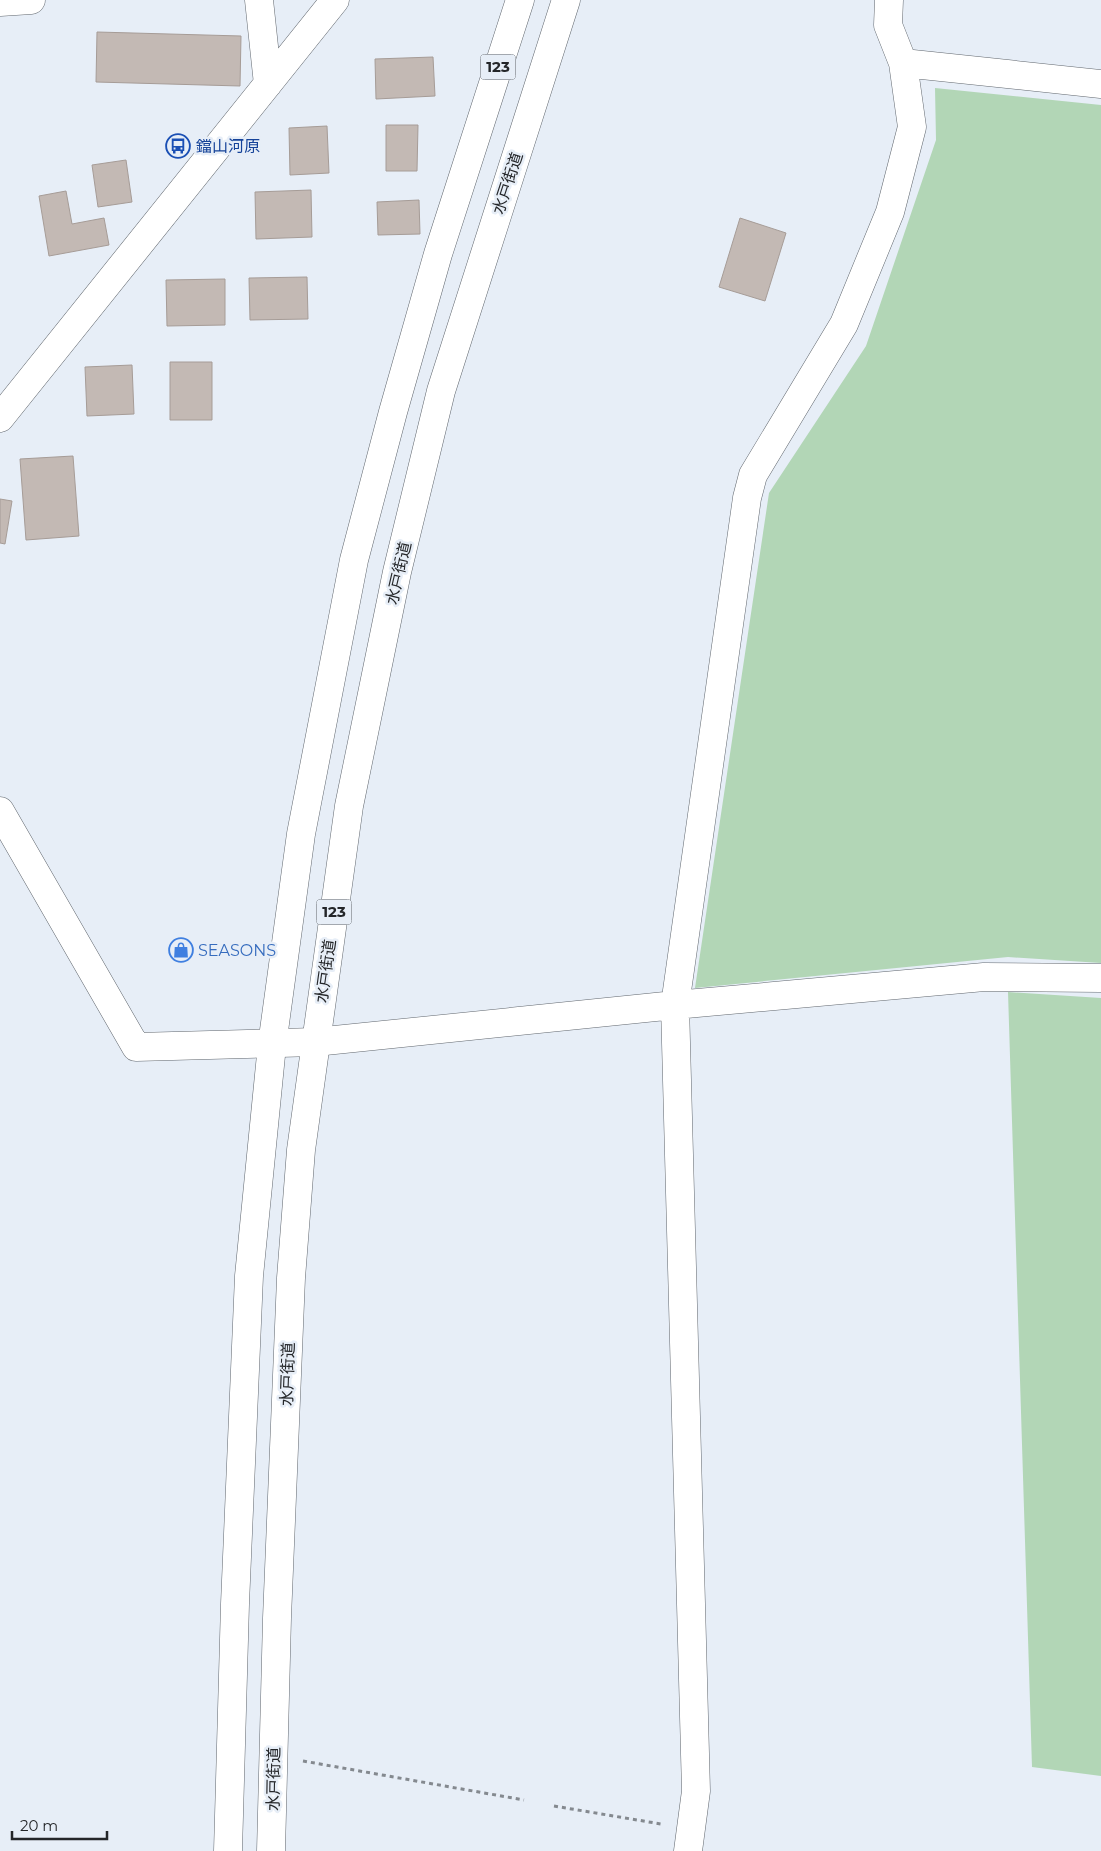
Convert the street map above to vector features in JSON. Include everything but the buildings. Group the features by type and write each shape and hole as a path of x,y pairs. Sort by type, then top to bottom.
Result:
{"main road":[{"path":"0,2 31,0"},
{"path":"259,0 268,84"},
{"path":"0,418 335,0"},
{"name":"123","path":"228,1851 235,1614 249,1276 272,1045 302,834 354,560 435,264 520,0"},
{"name":"水戸街道","path":"271,1851 291,1278 301,1150 349,806 397,572 441,391 566,0"},
{"path":"690,1840 696,1790 675,1005 747,498 753,475 844,324 890,212 912,127 903,63 888,25 889,0"},
{"path":"903,63 1101,84"},
{"path":"0,811 136,1047 272,1045 315,1042 675,1005 984,977 1101,978"}],"path":[{"path":"273,1756 524,1800"},
{"path":"554,1806 690,1840"}],"green space":[{"path":"935,88 1101,105 1101,963 1008,957 695,988 769,493 866,346 936,140"},
{"path":"1008,992 1101,998 1101,1776 1032,1767"}],"place":[{"name":"鐺山河原","path":"178,146"},
{"name":"SEASONS","path":"181,950"}]}
